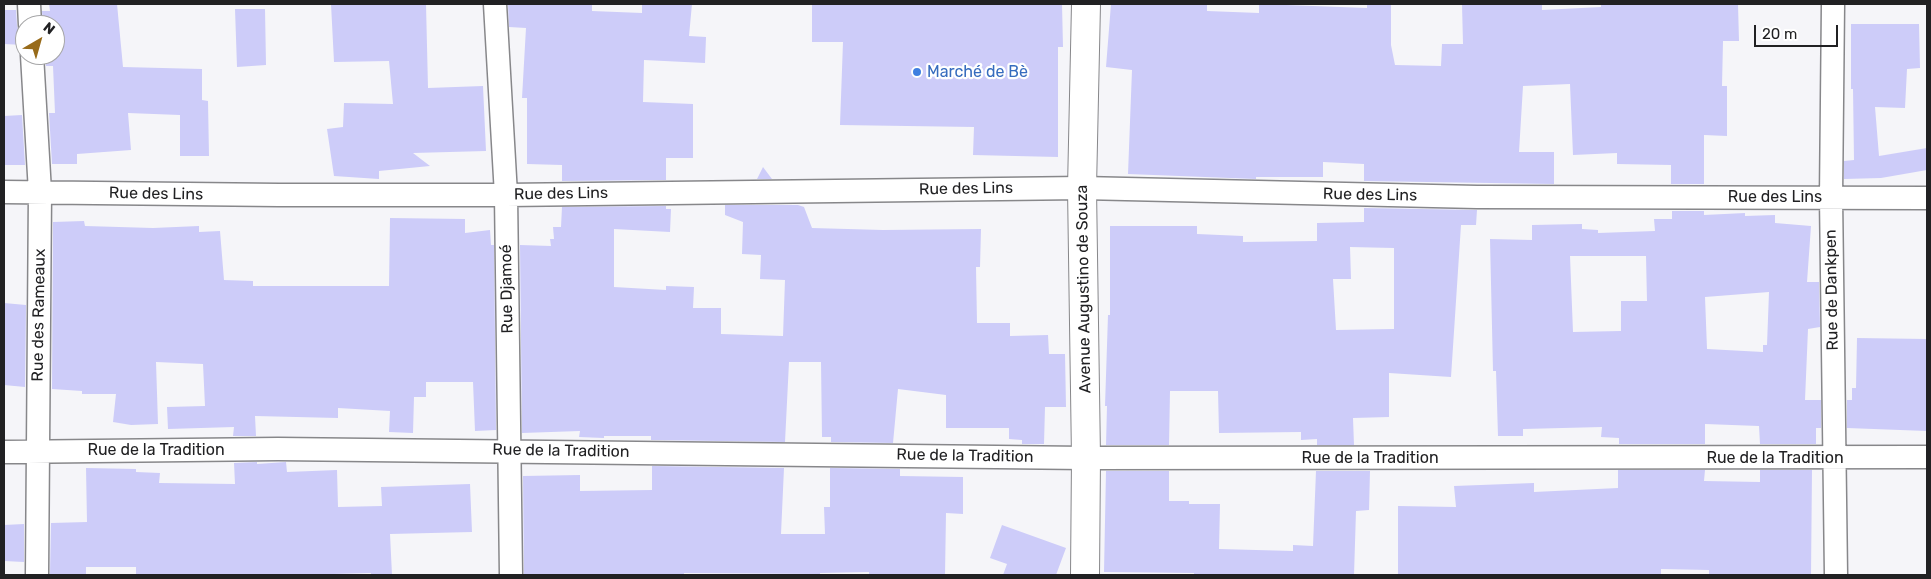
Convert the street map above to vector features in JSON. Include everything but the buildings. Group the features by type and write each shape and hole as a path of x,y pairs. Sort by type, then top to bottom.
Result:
{"main road":[{"name":"Avenue Augustino de Souza","path":"1085,575 1086,458 1082,188 1086,4"}],"street":[{"name":"Rue Djamoé","path":"494,4 506,195 511,575"},
{"name":"Rue de Dankpen","path":"1833,4 1831,197 1836,575"},
{"name":"Rue des Rameaux","path":"33,65 40,192 36,575"},
{"name":"Rue des Lins","path":"4,192 506,195 1082,188 1467,197 1927,198"},
{"name":"Rue de la Tradition","path":"4,452 278,449 1086,458 1927,457"}],"place":[{"name":"Marché de Bè","path":"917,72"}]}
